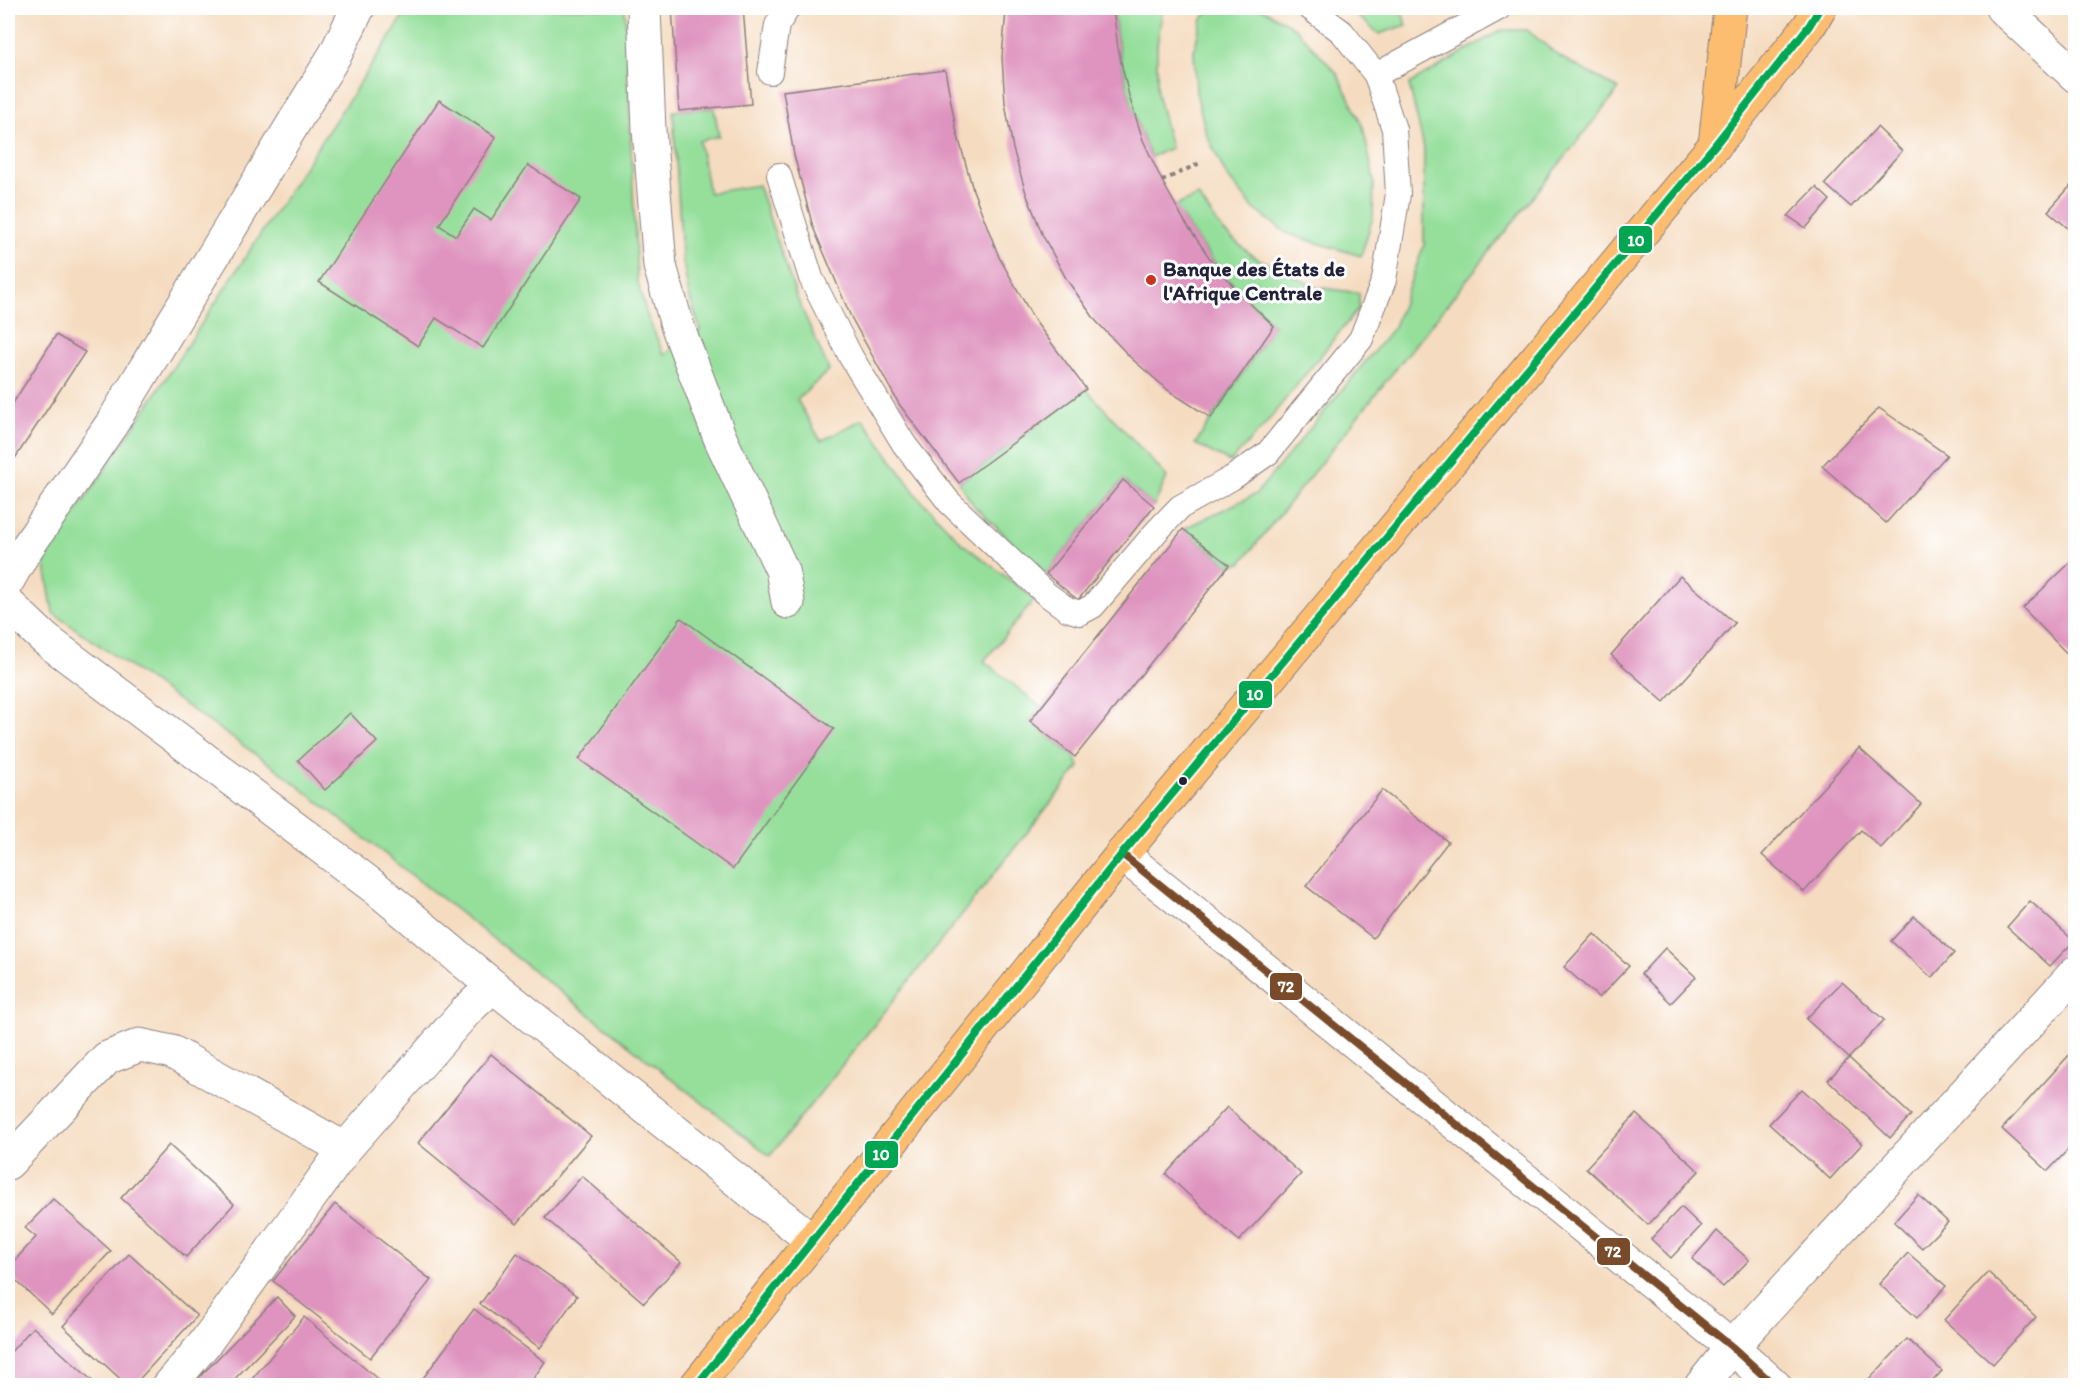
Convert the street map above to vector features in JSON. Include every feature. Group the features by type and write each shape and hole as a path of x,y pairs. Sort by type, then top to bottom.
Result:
{"highway":[{"path":"1715,145 1730,8"},
{"path":"696,1386 1122,854 1715,145 1809,26 1820,8"}],"street":[{"path":"8,580 24,552 111,425 336,53 358,8"},
{"path":"644,8 649,130 660,266 677,325 720,438 782,570 788,602"},
{"path":"2002,8 2076,76"},
{"path":"8,604 45,639 378,890 493,986 813,1241"},
{"path":"1122,854 1732,1347 1775,1386"},
{"path":"1701,1386 1732,1347 2076,972"},
{"path":"169,1386 205,1343 345,1149 467,1010 493,986"},
{"path":"8,1163 107,1058 140,1045 172,1052 345,1149"}],"lane":[{"path":"770,72 777,24 788,8"},
{"path":"779,175 811,278 850,357 904,444 957,509 1045,593 1068,609 1080,613 1094,606 1180,507 1232,478 1268,453 1361,339 1384,279 1398,194 1394,129 1376,75 1342,32 1310,8"},
{"path":"1376,75 1499,8"}],"path":[{"path":"1162,181 1202,162"}],"green space":[{"path":"409,8 625,8 637,280 647,315 664,355 700,330 689,295 682,256 673,111 714,108 719,136 699,141 709,193 758,185 797,298 829,370 797,400 821,441 863,419 918,497 963,544 1035,599 984,661 1041,707 1030,721 1075,757 1079,767 770,1156 274,767 53,613 44,560"},
{"path":"1113,8 1163,8 1157,45 1157,93 1171,148 1151,157 1126,84"},
{"path":"1210,8 1261,8 1295,28 1337,73 1363,127 1374,180 1373,217 1361,256 1288,234 1254,209 1226,175 1206,133 1196,92 1194,50 1202,19"},
{"path":"1348,8 1400,8 1407,25 1379,34"},
{"path":"1501,30 1527,30 1560,57 1619,89 1241,563 1229,565 1183,529 1256,494 1394,327 1424,245 1424,148 1409,84"},
{"path":"1198,196 1223,231 1253,256 1315,287 1359,293 1359,308 1263,427 1230,462 1195,444 1274,326 1220,270 1175,206"},
{"path":"1086,389 1167,477 1154,506 1123,480 1046,574 974,506 959,483"}],"building":[{"path":"672,8 743,8 751,104 679,111"},
{"path":"1113,8 1118,49 1129,96 1143,140 1162,181 1185,222 1211,260 1241,295 1274,326 1211,418 1169,391 1131,358 1096,321 1067,280 1043,236 1026,193 1013,149 1005,103 1002,57 1006,11"},
{"path":"945,70 956,129 973,190 999,257 1035,321 1086,389 959,483 899,404 851,317 813,227 794,155 783,91"},
{"path":"439,100 496,137 439,225 456,236 474,209 491,220 528,165 581,199 483,348 436,318 418,346 319,282"},
{"path":"1877,127 1902,151 1851,207 1825,184"},
{"path":"2076,180 2076,235 2048,211"},
{"path":"1816,187 1830,200 1806,228 1788,216"},
{"path":"56,335 85,352 8,469 8,411"},
{"path":"1879,408 1947,455 1886,523 1822,466"},
{"path":"1123,480 1154,506 1078,600 1046,574"},
{"path":"1183,529 1229,565 1075,757 1030,721"},
{"path":"2076,557 2076,663 2023,608"},
{"path":"1680,576 1735,623 1664,702 1611,655"},
{"path":"681,618 834,729 733,869 579,759"},
{"path":"350,713 377,742 325,790 298,760"},
{"path":"1859,748 1921,804 1881,848 1861,830 1804,892 1762,855"},
{"path":"1382,790 1448,842 1373,938 1306,886"},
{"path":"2030,901 2074,941 2050,966 2007,927"},
{"path":"1914,916 1954,953 1932,978 1891,941"},
{"path":"1594,934 1629,966 1599,998 1564,967"},
{"path":"1665,948 1696,977 1671,1003 1641,974"},
{"path":"1842,982 1884,1020 1849,1058 1806,1019"},
{"path":"2071,1053 2076,1056 2076,1141 2048,1171 2002,1129"},
{"path":"491,1054 591,1136 517,1224 418,1143"},
{"path":"1849,1058 1911,1115 1890,1138 1828,1080"},
{"path":"1802,1089 1862,1144 1830,1179 1769,1124"},
{"path":"1227,1107 1301,1174 1239,1241 1166,1174"},
{"path":"1636,1114 1699,1171 1648,1225 1586,1168"},
{"path":"169,1145 234,1204 186,1257 121,1198"},
{"path":"582,1176 681,1262 644,1303 545,1218"},
{"path":"1918,1195 1948,1222 1922,1248 1894,1222"},
{"path":"53,1199 111,1251 52,1314 8,1273 8,1268 36,1237 25,1228"},
{"path":"335,1204 431,1280 370,1358 273,1281"},
{"path":"1681,1207 1701,1226 1671,1258 1651,1239"},
{"path":"1717,1231 1749,1260 1723,1287 1692,1259"},
{"path":"517,1253 577,1296 540,1348 480,1304"},
{"path":"1908,1253 1946,1286 1917,1318 1879,1284"},
{"path":"129,1254 197,1316 133,1386 128,1386 63,1326"},
{"path":"1988,1272 2036,1317 1993,1364 1944,1320"},
{"path":"277,1297 295,1316 228,1386 191,1386"},
{"path":"474,1309 545,1362 528,1386 427,1386 421,1381"},
{"path":"304,1317 380,1381 376,1386 246,1386"},
{"path":"33,1327 98,1386 8,1386 8,1355"},
{"path":"1907,1339 1942,1371 1928,1386 1863,1386"}],"transit line":[{"name":"10","path":"696,1386 1122,854 1715,145 1809,26 1820,8"},
{"name":"72","path":"1122,854 1732,1347 1775,1386"}],"place":[{"name":"Banque des États de l'Afrique Centrale","path":"1151,280"}]}
